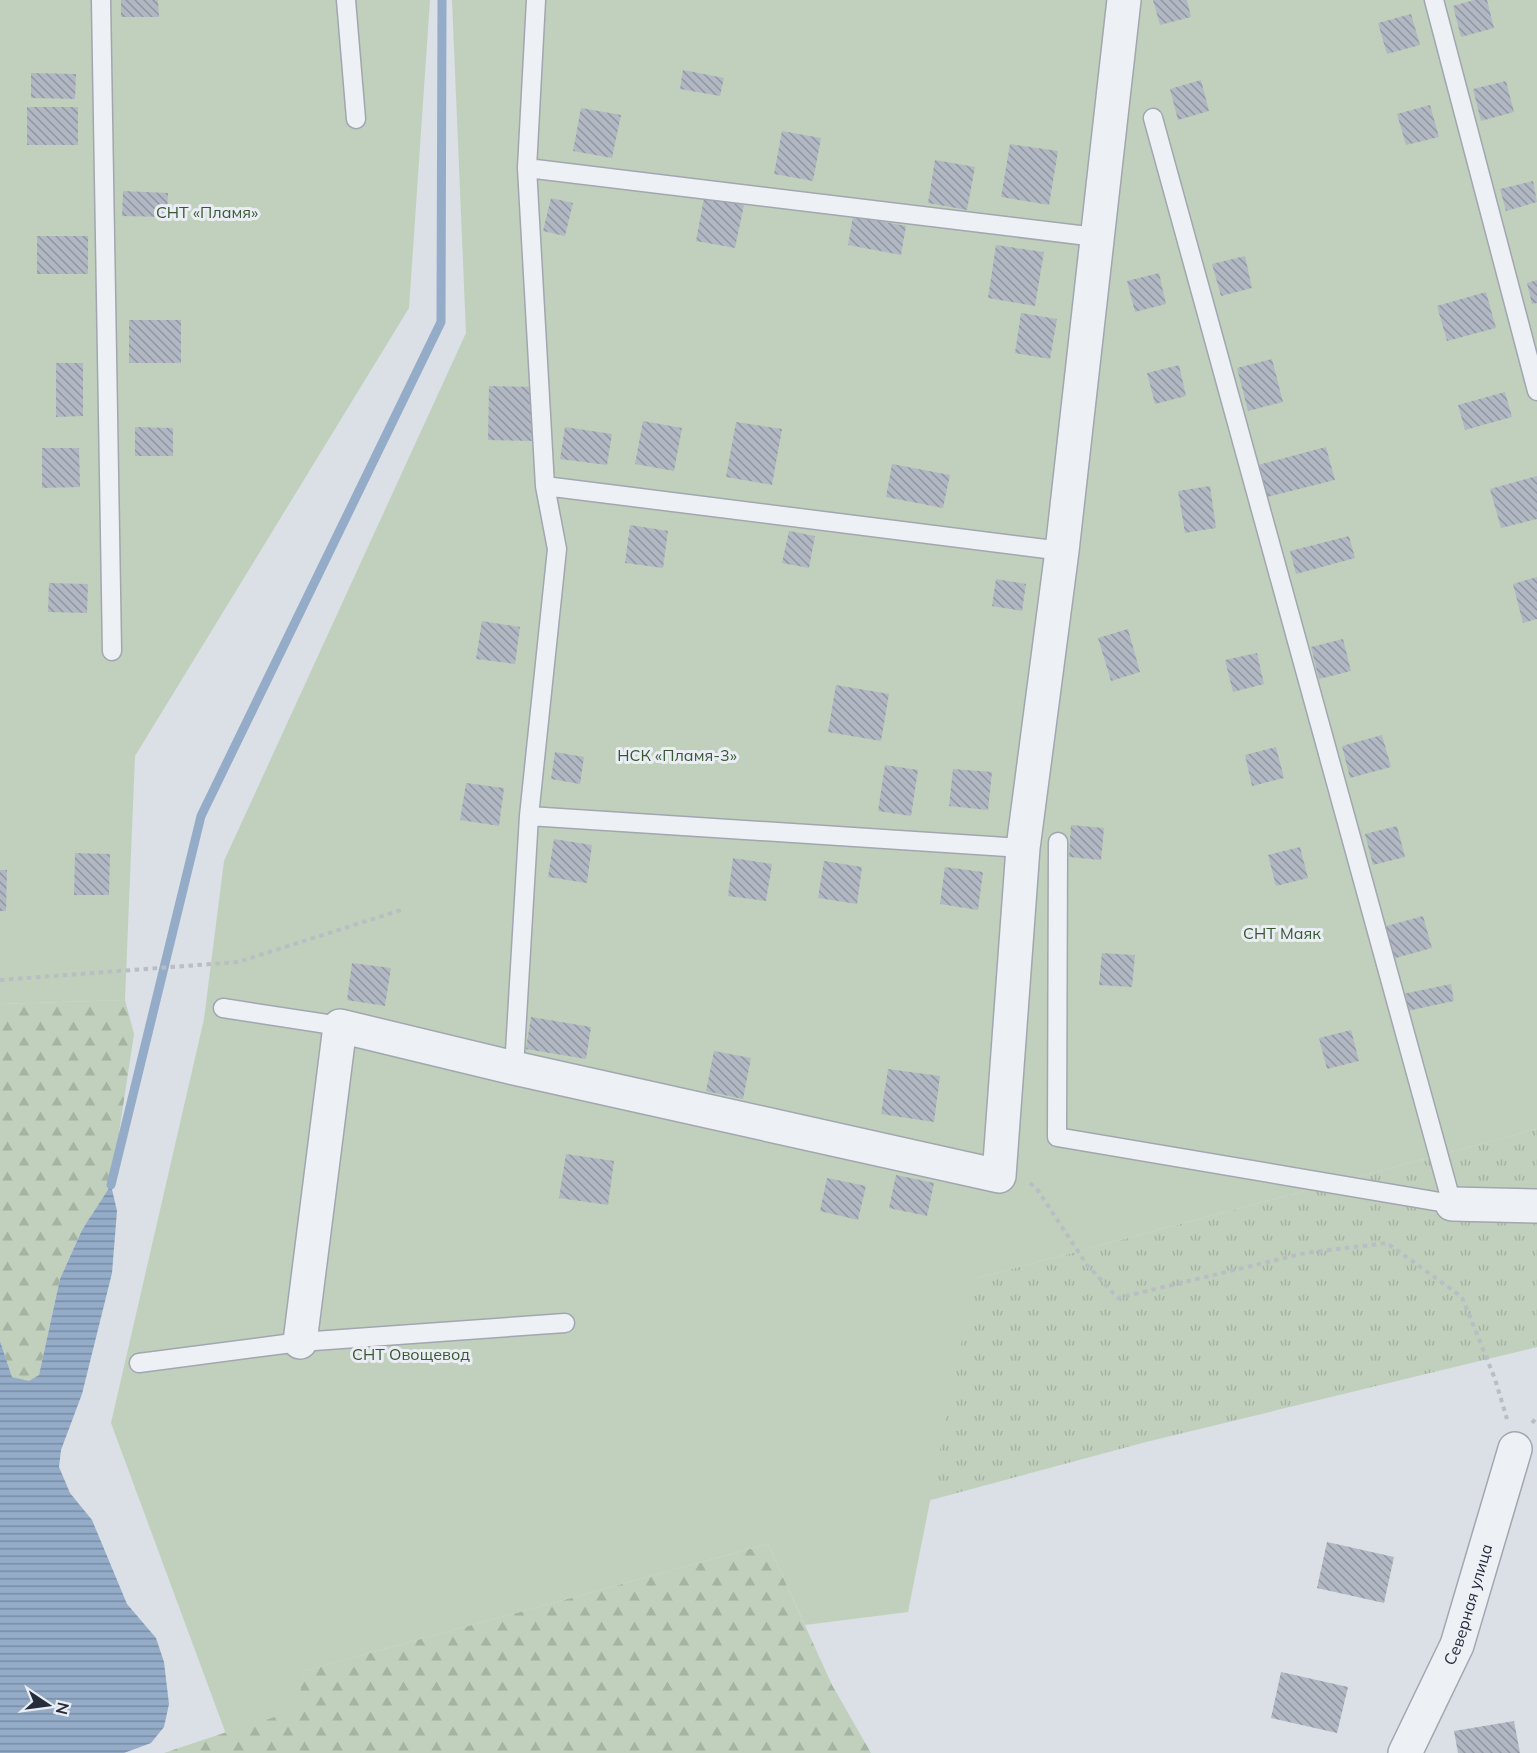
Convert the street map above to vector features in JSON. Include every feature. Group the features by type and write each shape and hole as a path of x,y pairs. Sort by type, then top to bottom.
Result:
{"street":[{"path":"300,1342 340,1026 514,1068 999,1176 1023,848 1062,551 1124,0"},
{"path":"1452,1204 1537,1206"},
{"name":"Северная улица","path":"1405,1753 1457,1645 1515,1449"}],"lane":[{"path":"101,0 112,651"},
{"path":"346,0 356,119"},
{"path":"514,1068 529,816 557,549 545,486 527,168 537,0"},
{"path":"1434,0 1537,391"},
{"path":"1058,842 1057,1137 1452,1204 1153,118"},
{"path":"527,168 1096,237"},
{"path":"545,486 1062,551"},
{"path":"529,816 1023,848"},
{"path":"223,1008 340,1026"},
{"path":"139,1363 300,1342 565,1323"}],"path":[{"path":"0,980 238,962 401,910"},
{"path":"1000,1155 1037,1189 1087,1265 1118,1298 1305,1253 1387,1243 1462,1297 1495,1379 1515,1449"}],"green space":[{"name":"СНТ «Пламя»","path":"0,0 430,0 409,308 135,756 125,1000 0,1004"},
{"path":"452,0 1537,0 1537,1129 974,1279 908,1612 805,1625 768,1544 304,1671 297,1709 226,1734 111,1423 204,1019 224,861 466,333"},
{"path":"125,1000 134,1034 111,1185 82,1230 60,1279 39,1375 29,1382 12,1377 0,1341 0,1004"},
{"path":"1537,1129 1537,1347 1146,1442 768,1544 974,1279"},
{"path":"768,1544 832,1685 871,1753 164,1753 296,1709 304,1671"}],"water":[{"path":"111,1185 117,1211 112,1273 82,1394 61,1450 59,1467 70,1493 92,1520 127,1604 156,1638 164,1662 169,1704 164,1727 151,1743 124,1753 0,1753 0,1341 12,1377 29,1381 39,1375 60,1279 82,1230"}],"building":[{"path":"121,0 158,0 159,17 121,17"},
{"path":"1153,0 1187,0 1191,17 1160,25"},
{"path":"1474,0 1487,0 1494,28 1461,37 1453,6"},
{"path":"1411,14 1420,45 1387,54 1378,23"},
{"path":"683,70 724,78 720,96 680,89"},
{"path":"31,73 76,74 75,99 31,98"},
{"path":"1201,80 1209,111 1178,120 1170,89"},
{"path":"1506,81 1514,112 1481,121 1473,89"},
{"path":"1430,105 1439,137 1406,145 1397,114"},
{"path":"27,107 78,107 78,145 27,145"},
{"path":"581,108 621,115 612,158 573,151"},
{"path":"782,131 821,138 813,181 774,174"},
{"path":"1010,144 1058,151 1049,205 1001,197"},
{"path":"935,160 975,167 967,210 928,203"},
{"path":"1533,181 1537,202 1506,211 1500,189"},
{"path":"123,191 168,193 167,217 122,216"},
{"path":"551,198 573,203 565,236 543,231"},
{"path":"704,198 744,205 735,248 696,241"},
{"path":"853,216 906,226 901,255 848,245"},
{"path":"37,236 88,236 88,274 37,274"},
{"path":"996,245 1044,252 1035,306 988,298"},
{"path":"1245,256 1252,288 1221,296 1212,264"},
{"path":"1159,273 1166,304 1135,312 1127,281"},
{"path":"1537,280 1537,303 1532,304 1527,283"},
{"path":"1486,292 1496,328 1447,341 1437,306"},
{"path":"1021,313 1057,319 1050,359 1015,353"},
{"path":"129,320 181,320 181,363 129,363"},
{"path":"1272,359 1283,402 1248,411 1237,368"},
{"path":"56,363 83,363 83,416 56,417"},
{"path":"1179,365 1186,396 1155,404 1147,373"},
{"path":"489,386 536,387 535,441 488,440"},
{"path":"1505,392 1512,417 1465,430 1458,405"},
{"path":"643,421 682,428 674,471 635,464"},
{"path":"736,422 782,429 772,485 726,477"},
{"path":"135,427 173,428 173,456 135,456"},
{"path":"565,427 612,434 607,465 560,459"},
{"path":"1326,447 1335,480 1267,497 1258,465"},
{"path":"42,448 79,448 80,487 42,488"},
{"path":"892,464 950,475 943,508 886,497"},
{"path":"1537,476 1537,519 1501,528 1490,489"},
{"path":"1210,486 1216,528 1185,533 1178,491"},
{"path":"630,525 668,531 663,568 625,563"},
{"path":"789,531 815,536 809,568 782,563"},
{"path":"1349,536 1355,558 1296,574 1290,551"},
{"path":"1537,577 1537,619 1523,623 1513,584"},
{"path":"996,579 1026,584 1022,611 992,606"},
{"path":"49,583 88,584 87,613 48,612"},
{"path":"482,621 520,627 515,664 476,659"},
{"path":"1128,629 1140,672 1111,681 1098,638"},
{"path":"1343,639 1351,671 1319,679 1311,647"},
{"path":"1257,653 1264,684 1233,692 1225,660"},
{"path":"836,685 889,694 881,741 828,732"},
{"path":"1382,735 1391,767 1350,778 1342,746"},
{"path":"1276,747 1284,778 1252,786 1245,755"},
{"path":"555,752 584,757 580,784 551,779"},
{"path":"885,765 918,770 911,816 878,811"},
{"path":"953,769 992,772 988,810 949,806"},
{"path":"466,783 504,788 499,826 460,820"},
{"path":"1071,825 1104,828 1101,860 1069,857"},
{"path":"1397,826 1405,857 1373,865 1365,834"},
{"path":"554,839 592,845 587,883 548,877"},
{"path":"1300,847 1308,878 1276,886 1268,855"},
{"path":"75,853 110,854 109,895 74,895"},
{"path":"733,858 772,864 766,901 728,896"},
{"path":"824,861 862,867 857,904 818,898"},
{"path":"945,867 983,872 978,910 940,904"},
{"path":"0,870 7,870 6,911 0,911"},
{"path":"1423,916 1432,948 1392,959 1383,927"},
{"path":"1102,953 1135,955 1132,987 1099,985"},
{"path":"352,963 391,968 385,1006 347,1000"},
{"path":"1451,984 1454,1001 1407,1011 1403,994"},
{"path":"531,1017 591,1027 586,1059 526,1049"},
{"path":"1351,1030 1359,1061 1327,1069 1319,1038"},
{"path":"714,1051 751,1058 743,1099 706,1091"},
{"path":"888,1069 940,1076 934,1122 881,1114"},
{"path":"566,1154 614,1161 608,1205 559,1198"},
{"path":"896,1175 934,1183 927,1216 889,1208"},
{"path":"827,1178 866,1186 858,1220 820,1211"},
{"path":"1327,1542 1394,1557 1384,1603 1317,1588"},
{"path":"1281,1672 1348,1687 1337,1733 1271,1718"},
{"path":"1514,1721 1520,1753 1458,1753 1454,1731"}],"waterway":[{"path":"111,1185 201,816 441,322 442,0"}],"park label":[{"name":"НСК «Пламя-3»","path":"677,755"},
{"name":"СНТ Маяк","path":"1282,933"},
{"name":"СНТ Овощевод","path":"411,1354"}]}
